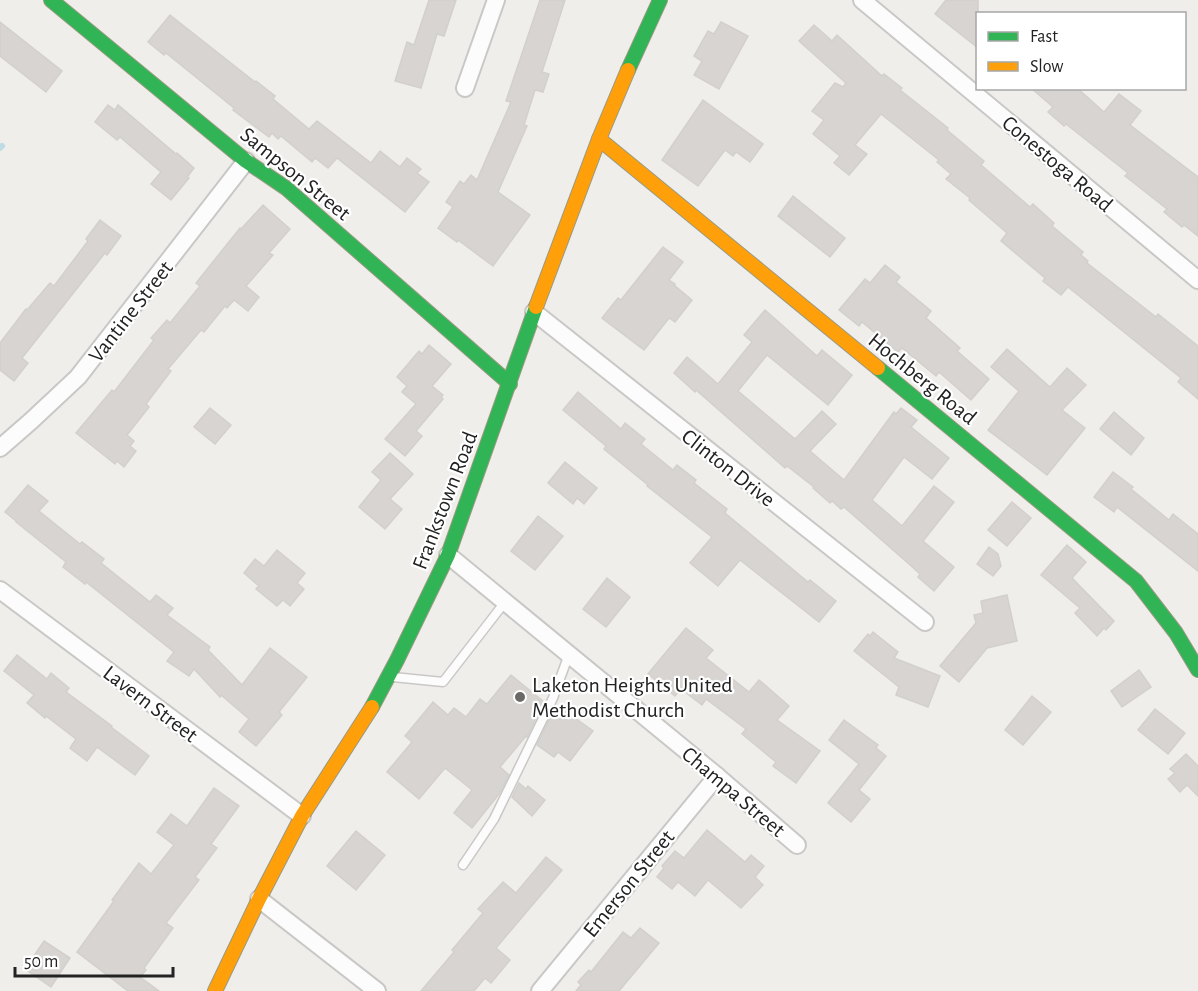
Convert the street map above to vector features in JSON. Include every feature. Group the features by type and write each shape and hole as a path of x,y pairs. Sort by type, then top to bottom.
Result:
{"street":[{"name":"Sampson Street","path":"51,0 246,161 285,188 510,384"},
{"path":"465,88 496,0"},
{"name":"Frankstown Road","path":"215,991 302,816 373,705 448,555 534,312 599,139 633,57 660,0"},
{"name":"Conestoga Road","path":"862,0 1198,280"},
{"name":"Hochberg Road","path":"599,139 1136,581 1176,633 1198,670"},
{"name":"Vantine Street","path":"0,448 78,377 246,161"},
{"name":"Clinton Drive","path":"534,312 925,622"},
{"name":"Champa Street","path":"448,555 717,776 797,845"},
{"name":"Lavern Street","path":"0,590 302,816"},
{"name":"Emerson Street","path":"540,991 717,776"},
{"path":"260,899 377,991"}],"lane":[{"path":"388,676 443,682 505,602"},
{"path":"463,865 494,819 553,698 569,654"}],"building":[{"path":"429,0 456,0 444,36 437,34 421,88 395,81 407,42 414,45"},
{"path":"540,0 565,0 542,72 549,74 543,92 535,90 524,125 527,126 498,192 530,215 493,266 438,228 453,207 446,202 460,181 464,184 471,175 477,180 511,102 506,101"},
{"path":"946,0 978,0 976,46 935,14"},
{"path":"170,15 275,96 273,99 309,129 317,121 371,163 380,151 400,167 407,158 421,169 417,173 429,182 405,212 337,158 328,168 315,158 312,162 281,136 278,139 272,133 269,137 233,110 234,108 166,53 164,55 148,42"},
{"path":"0,22 62,71 46,92 0,56"},
{"path":"721,22 748,36 719,89 694,75 702,61 694,56 708,31 714,34"},
{"path":"814,25 832,41 837,35 882,76 884,74 902,88 900,90 948,128 947,130 984,161 981,165 1030,207 1033,204 1054,223 1052,226 1083,252 1081,255 1088,261 1087,263 1156,317 1158,314 1198,346 1198,399 1178,382 1181,378 1068,287 1061,295 1043,281 1045,278 1001,241 1007,233 946,179 951,174 937,162 939,160 881,114 855,145 867,154 849,175 834,163 840,156 813,134 824,120 812,111 835,83 843,87 846,83 799,41"},
{"path":"1033,90 1079,90 1104,112 1119,94 1141,111 1130,125 1198,177 1198,236 1184,225 1182,227 1164,212 1167,209 1125,176 1128,173 1048,112 1053,107"},
{"path":"703,100 763,144 750,162 736,152 733,156 725,150 698,186 662,160"},
{"path":"108,105 115,110 118,105 194,168 171,200 151,184 161,172 120,137 117,140 95,122"},
{"path":"793,196 845,238 830,257 778,216"},
{"path":"263,205 290,229 269,253 273,255 246,286 259,297 248,311 234,300 227,308 225,306 204,332 201,330 168,369 171,371 146,404 149,407 127,435 134,441 130,446 136,451 124,467 117,461 115,464 76,433 112,390 114,392 154,340 151,338 167,320 170,323 200,286 196,283 240,228"},
{"path":"100,220 121,236 22,358 28,363 14,381 0,370 0,343 50,283 54,286 88,241 86,239"},
{"path":"663,247 683,262 669,280 692,300 675,322 669,318 644,350 602,318 618,298 621,300"},
{"path":"885,265 900,277 896,282 931,311 926,318 960,348 957,351 989,379 971,400 939,372 936,376 902,348 898,352 862,322 859,326 839,310 865,279 870,283"},
{"path":"765,310 817,356 822,350 852,375 828,405 767,355 738,391 795,439 822,411 836,424 810,451 844,480 894,412 896,414 901,408 917,420 911,427 949,458 932,479 904,457 872,500 902,526 934,486 954,502 923,541 954,567 934,591 918,577 920,574 844,507 841,509 832,501 830,503 787,466 785,468 674,373 687,357 718,384 752,342 744,335"},
{"path":"429,345 451,364 432,386 443,395 441,397 443,399 416,431 422,436 405,456 385,439 416,404 402,392 407,386 397,377 419,351 422,354"},
{"path":"1007,349 1050,387 1067,368 1086,385 1062,410 1085,428 1047,475 988,430 1019,391 991,367"},
{"path":"578,392 621,429 625,423 645,439 641,444 673,470 677,465 696,480 694,483 727,509 725,513 808,582 810,580 836,601 819,622 740,560 718,586 690,563 712,537 647,486 604,449 606,446 563,410"},
{"path":"210,408 231,425 215,444 194,427"},
{"path":"1114,412 1144,438 1131,455 1100,429"},
{"path":"390,453 413,474 390,499 402,509 385,529 359,507 381,480 372,472"},
{"path":"565,462 597,488 584,504 577,498 573,504 548,483"},
{"path":"1113,472 1169,520 1173,514 1198,534 1198,571 1117,507 1114,512 1094,497"},
{"path":"28,485 48,501 39,511 80,544 82,542 104,559 101,563 150,602 156,595 173,608 167,615 210,647 208,650 242,685 270,648 307,677 279,712 282,715 256,746 239,732 249,719 221,695 220,697 194,669 189,676 167,661 174,652 86,582 85,584 63,567 66,562 5,512"},
{"path":"1012,502 1031,518 1007,546 988,530"},
{"path":"538,516 563,536 535,570 511,551"},
{"path":"1067,545 1086,562 1072,578 1114,621 1097,636 1075,613 1080,608 1041,575"},
{"path":"989,547 998,554 1001,566 993,576 977,564"},
{"path":"277,550 305,573 297,583 304,589 290,606 283,600 277,606 256,589 259,586 244,573 255,559 264,566"},
{"path":"607,578 630,597 606,627 583,609"},
{"path":"1007,595 1017,641 987,648 959,682 940,666 976,623 974,615 983,613 981,601"},
{"path":"686,628 713,650 706,658 749,692 759,680 789,706 777,720 820,751 796,783 773,766 776,762 742,734 746,729 706,699 702,705 681,689 675,696 648,674"},
{"path":"873,632 898,652 894,658 940,676 928,707 896,695 899,687 854,651 868,634 870,636"},
{"path":"17,655 47,679 51,673 69,688 66,692 149,756 135,775 97,747 87,761 70,748 76,739 27,703 34,695 4,671"},
{"path":"1139,670 1151,687 1122,707 1111,691"},
{"path":"511,675 544,702 527,737 500,767 509,775 499,794 472,828 454,813 472,790 445,768 419,799 387,772 412,742 405,736 433,702 448,715 454,708 466,717 480,699 487,704"},
{"path":"1032,696 1051,712 1023,745 1005,730"},
{"path":"1155,709 1185,733 1168,754 1138,730"},
{"path":"554,710 561,716 565,711 593,731 570,761 558,752 554,757 537,745"},
{"path":"844,720 878,745 876,748 886,756 859,790 870,799 851,822 828,803 859,764 829,740"},
{"path":"1186,754 1198,766 1198,796 1187,785 1180,792 1168,779 1175,773 1170,769"},
{"path":"519,783 526,789 528,786 545,800 532,816 512,797"},
{"path":"214,788 239,806 211,844 217,848 195,877 199,880 166,923 173,928 140,977 159,991 128,991 77,952 139,863 151,874 174,845 157,832 171,814 187,826"},
{"path":"707,830 745,862 751,855 764,866 755,877 763,885 741,908 708,880 695,896 678,882 672,889 657,877 664,868 662,866 675,851 684,858"},
{"path":"356,831 385,855 356,890 327,866"},
{"path":"546,857 562,870 496,948 510,960 491,983 485,978 474,991 421,991 483,913 478,909 503,882 516,893"},
{"path":"640,928 659,943 619,991 576,991 581,985 578,982 589,970 591,972 623,932 631,938"},
{"path":"44,941 70,958 51,987 25,969"}],"traffic: fast":[{"path":"51,0 246,161 286,188 510,384"},
{"path":"628,70 660,0"},
{"path":"372,707 448,555 536,307"},
{"path":"878,368 1136,581 1176,633 1198,670"}],"traffic: slow":[{"path":"536,307 599,139 628,70"},
{"path":"599,139 878,368"},
{"path":"215,991 302,816 372,707"}],"place":[{"name":"Laketon Heights United Methodist Church","path":"520,697"}]}
